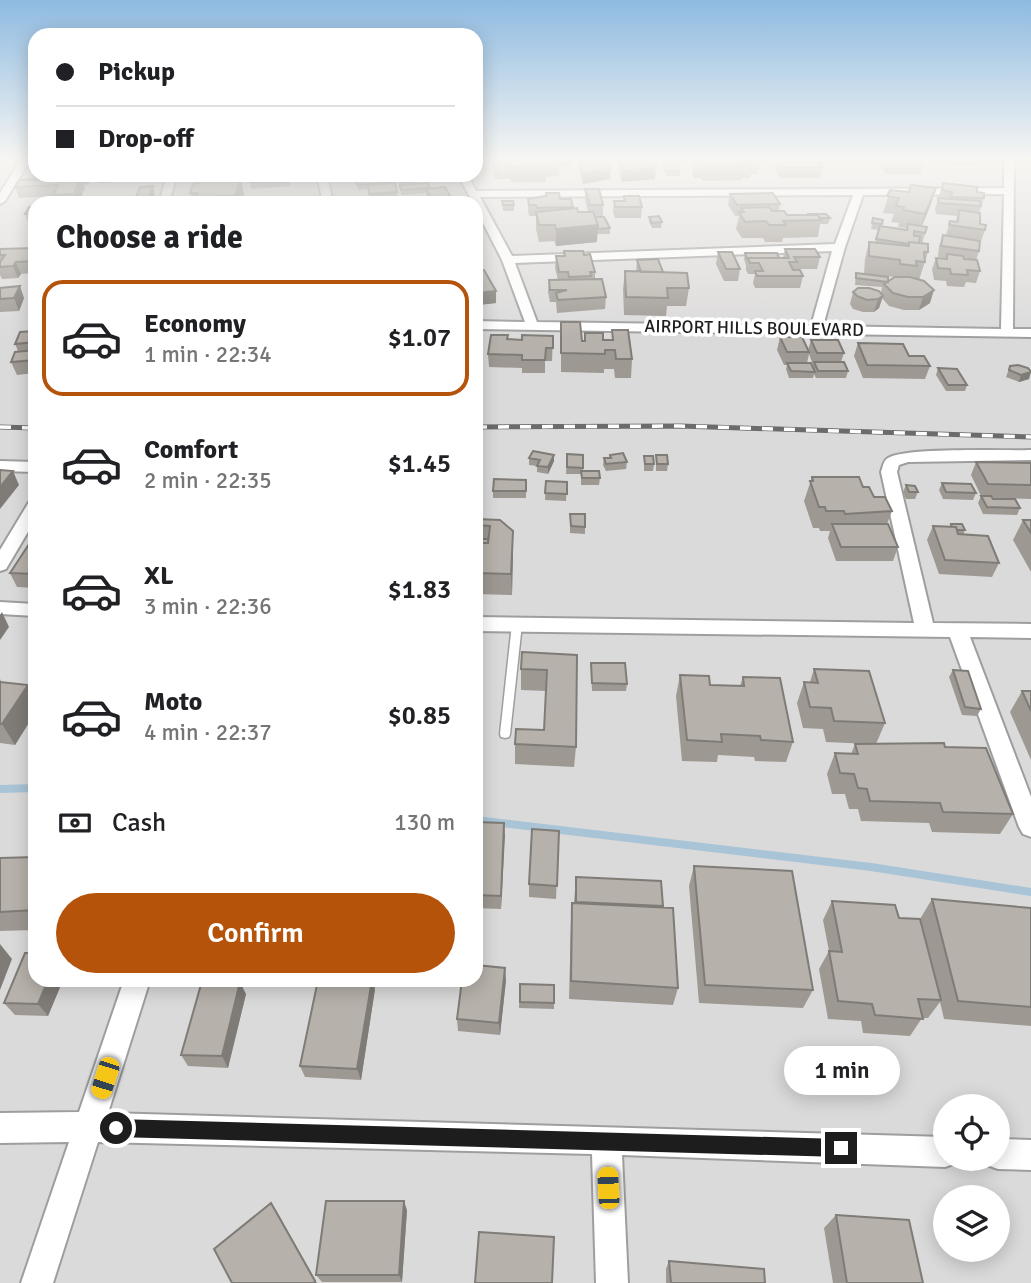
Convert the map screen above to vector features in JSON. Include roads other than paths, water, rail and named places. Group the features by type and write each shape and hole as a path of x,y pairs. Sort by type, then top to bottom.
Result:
{"street":[{"path":"486,219 508,260 531,325"},
{"path":"816,329 849,219"},
{"path":"1007,332 1008,219"},
{"path":"508,260 839,247"},
{"name":"AIRPORT HILLS BOULEVARD","path":"483,325 1031,332"},
{"path":"925,628 889,472 892,462 907,457 1031,455"},
{"path":"0,466 28,467"},
{"path":"0,565 28,518"},
{"path":"0,608 28,610"},
{"path":"483,624 1031,631"},
{"path":"957,629 1031,827"},
{"path":"37,1283 135,987"},
{"path":"0,1128 89,1127 606,1140 933,1152"},
{"path":"606,1140 612,1283"},
{"path":"1010,1154 1031,1155"}],"lane":[{"path":"505,734 517,624"}],"waterway":[{"path":"0,789 28,788"},
{"path":"483,821 871,867 1031,892"}],"railway":[{"path":"483,427 680,426 1031,437"},
{"path":"0,427 28,428"}]}
